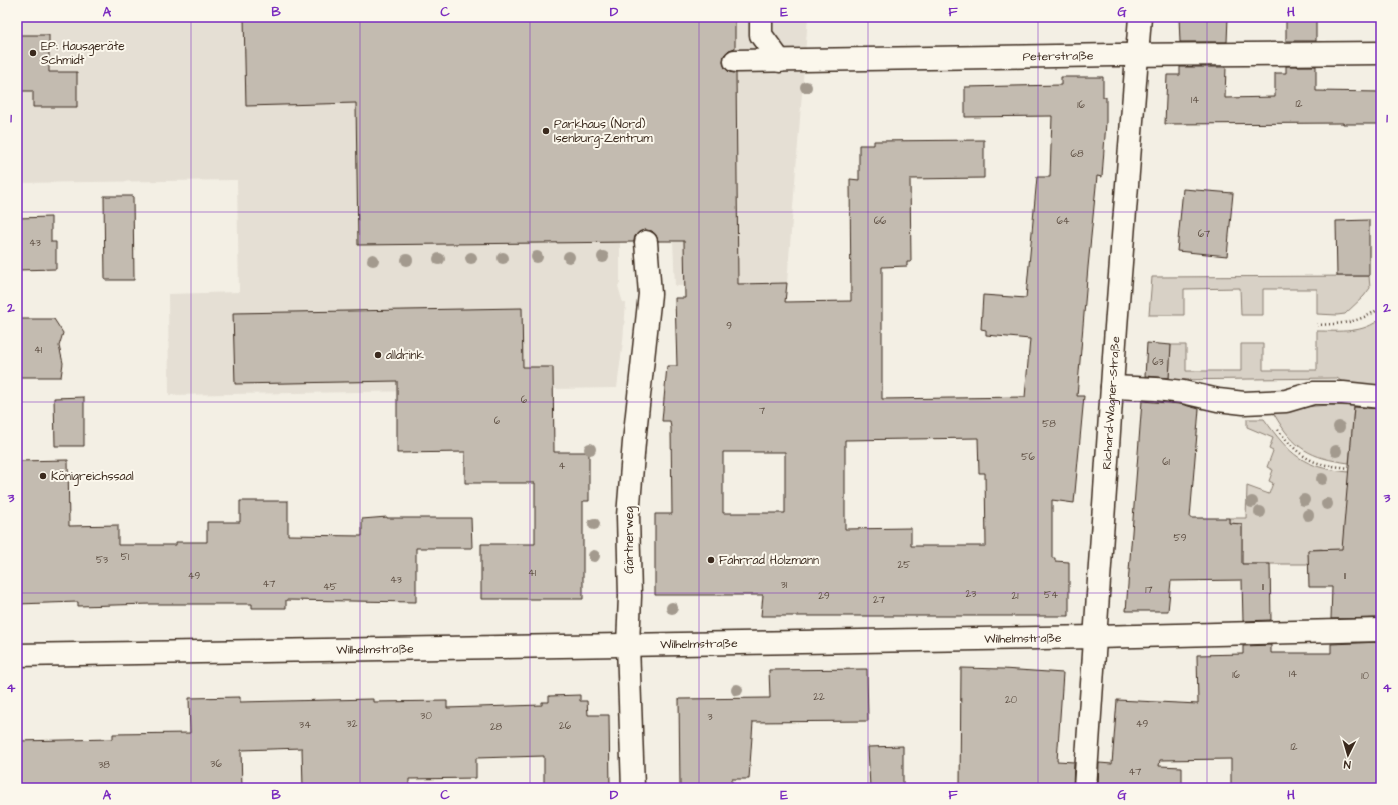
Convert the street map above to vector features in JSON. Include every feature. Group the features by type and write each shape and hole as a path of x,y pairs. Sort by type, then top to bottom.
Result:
{"street":[{"path":"761,17 761,35 780,61"},
{"name":"Richard-Wagner-Straße","path":"1085,788 1112,387 1140,17"},
{"name":"Peterstraße","path":"735,61 1381,53"},
{"name":"Gärtnerweg","path":"633,788 628,644 630,596 628,516 650,294 646,242"},
{"path":"1112,387 1151,388 1244,403 1286,401 1313,393 1343,393 1381,396"},
{"name":"Wilhelmstraße","path":"17,655 1096,637 1381,630"}],"path":[{"path":"1317,325 1356,320 1381,308"},
{"path":"1265,402 1268,414 1276,427 1295,449 1311,460 1349,468"}],"shaded area":[{"path":"17,17 808,17 787,283 675,286 673,241 620,242 620,283 618,286 623,303 626,303 617,388 169,395 168,294 239,292 237,180 17,183"},
{"path":"1369,276 1370,288 1364,296 1345,314 1317,314 1317,289 1263,289 1263,315 1241,315 1240,288 1184,289 1184,315 1149,315 1152,277"},
{"path":"1381,318 1381,388 1344,383 1337,378 1169,380 1171,345 1186,345 1186,371 1241,371 1241,344 1263,344 1263,370 1317,370 1317,331 1359,329 1367,327"},
{"path":"1328,405 1354,406 1351,445 1354,452 1350,452 1349,463 1313,455 1304,450 1289,436 1274,414 1275,412 1305,407"},
{"path":"1247,419 1264,419 1290,451 1299,458 1320,467 1349,472 1381,563 1321,549 1308,550 1309,564 1230,564 1242,551 1242,524 1229,523 1229,518 1246,518 1247,486 1269,494 1273,483 1269,481 1273,470 1267,467 1273,451 1269,449 1273,438 1247,427"}],"building":[{"path":"244,17 735,17 735,48 729,50 724,55 723,62 725,68 729,72 736,73 738,284 787,283 785,302 851,301 850,179 859,180 859,145 874,145 874,141 984,140 984,178 910,179 911,262 907,262 907,266 882,267 882,399 1025,397 1030,339 986,335 986,330 981,329 983,295 1026,298 1037,177 1050,177 1052,116 965,117 965,87 1061,85 1061,77 1103,77 1103,97 1106,97 1106,122 1102,177 1097,176 1077,396 1084,396 1074,503 1052,500 1052,558 1055,558 1055,561 1069,562 1069,616 761,616 763,595 655,595 655,514 672,514 671,428 670,421 662,421 667,366 677,366 675,298 685,298 684,241 658,241 656,235 652,231 645,230 639,232 635,236 634,242 358,245 356,103 246,106","holes":["978,438 979,473 985,473 986,546 911,546 911,528 845,529 845,440","723,452 785,452 785,513 723,513"]},
{"path":"1179,17 1228,17 1227,42 1180,42"},
{"path":"1286,17 1316,17 1316,41 1286,41"},
{"name":"EP: Hausgeräte Schmidt","path":"17,35 49,35 49,72 77,72 77,107 33,107 33,91 17,91"},
{"path":"1286,66 1316,66 1316,91 1381,92 1381,124 1165,124 1167,75 1180,75 1180,67 1226,67 1225,98 1275,97 1275,73 1286,73"},
{"path":"1183,189 1233,193 1227,256 1177,251"},
{"path":"104,196 133,196 134,280 105,280"},
{"path":"51,217 51,242 56,242 56,269 17,270 17,218"},
{"path":"1369,220 1369,276 1337,276 1336,221"},
{"path":"522,308 523,367 553,367 554,452 589,452 589,501 583,501 583,599 481,599 481,544 535,544 535,483 465,483 465,452 397,453 397,381 235,384 233,313"},
{"path":"17,319 54,319 63,333 59,346 63,363 61,377 17,377"},
{"path":"1147,343 1171,345 1169,378 1145,376"},
{"path":"84,397 84,446 55,446 54,398"},
{"path":"1142,401 1181,404 1199,409 1190,518 1229,518 1229,523 1242,524 1242,564 1270,564 1271,620 1243,621 1242,580 1171,581 1168,611 1126,611"},
{"path":"1354,407 1381,409 1381,618 1331,619 1332,587 1309,587 1308,550 1342,549"},
{"path":"68,460 69,526 118,525 118,545 176,545 176,542 207,542 207,522 240,522 240,501 288,501 288,535 362,536 362,519 387,517 471,518 472,548 416,548 416,602 286,600 286,608 252,608 252,604 78,606 78,602 17,604 17,461"},
{"path":"1381,642 1381,788 1231,788 1231,759 1160,760 1159,766 1182,767 1182,788 1098,788 1099,763 1112,764 1117,700 1198,704 1197,655 1243,654 1243,646 1271,645 1271,653 1331,653 1331,644"},
{"path":"961,668 1063,673 1057,761 1074,762 1073,788 960,788"},
{"path":"867,669 868,721 753,722 749,779 732,779 732,788 680,788 679,699 770,698 769,670"},
{"path":"580,695 580,701 587,701 588,715 609,715 610,788 544,788 544,756 476,758 476,778 409,779 409,788 303,788 302,748 241,750 242,788 17,788 17,741 113,739 113,734 190,733 189,698 240,697 240,702 373,699 373,702 447,701 447,708 542,705 542,702 549,702 549,696"},
{"path":"903,746 903,788 870,788 868,747"}],"place":[{"name":"EP: Hausgeräte Schmidt","path":"33,53"},
{"name":"Parkhaus (Nord) Isenburg-Zentrum","path":"546,131"},
{"name":"alldrink","path":"378,355"},
{"name":"Königreichssaal","path":"43,476"},
{"name":"Fahrrad Holzmann","path":"711,560"}]}
